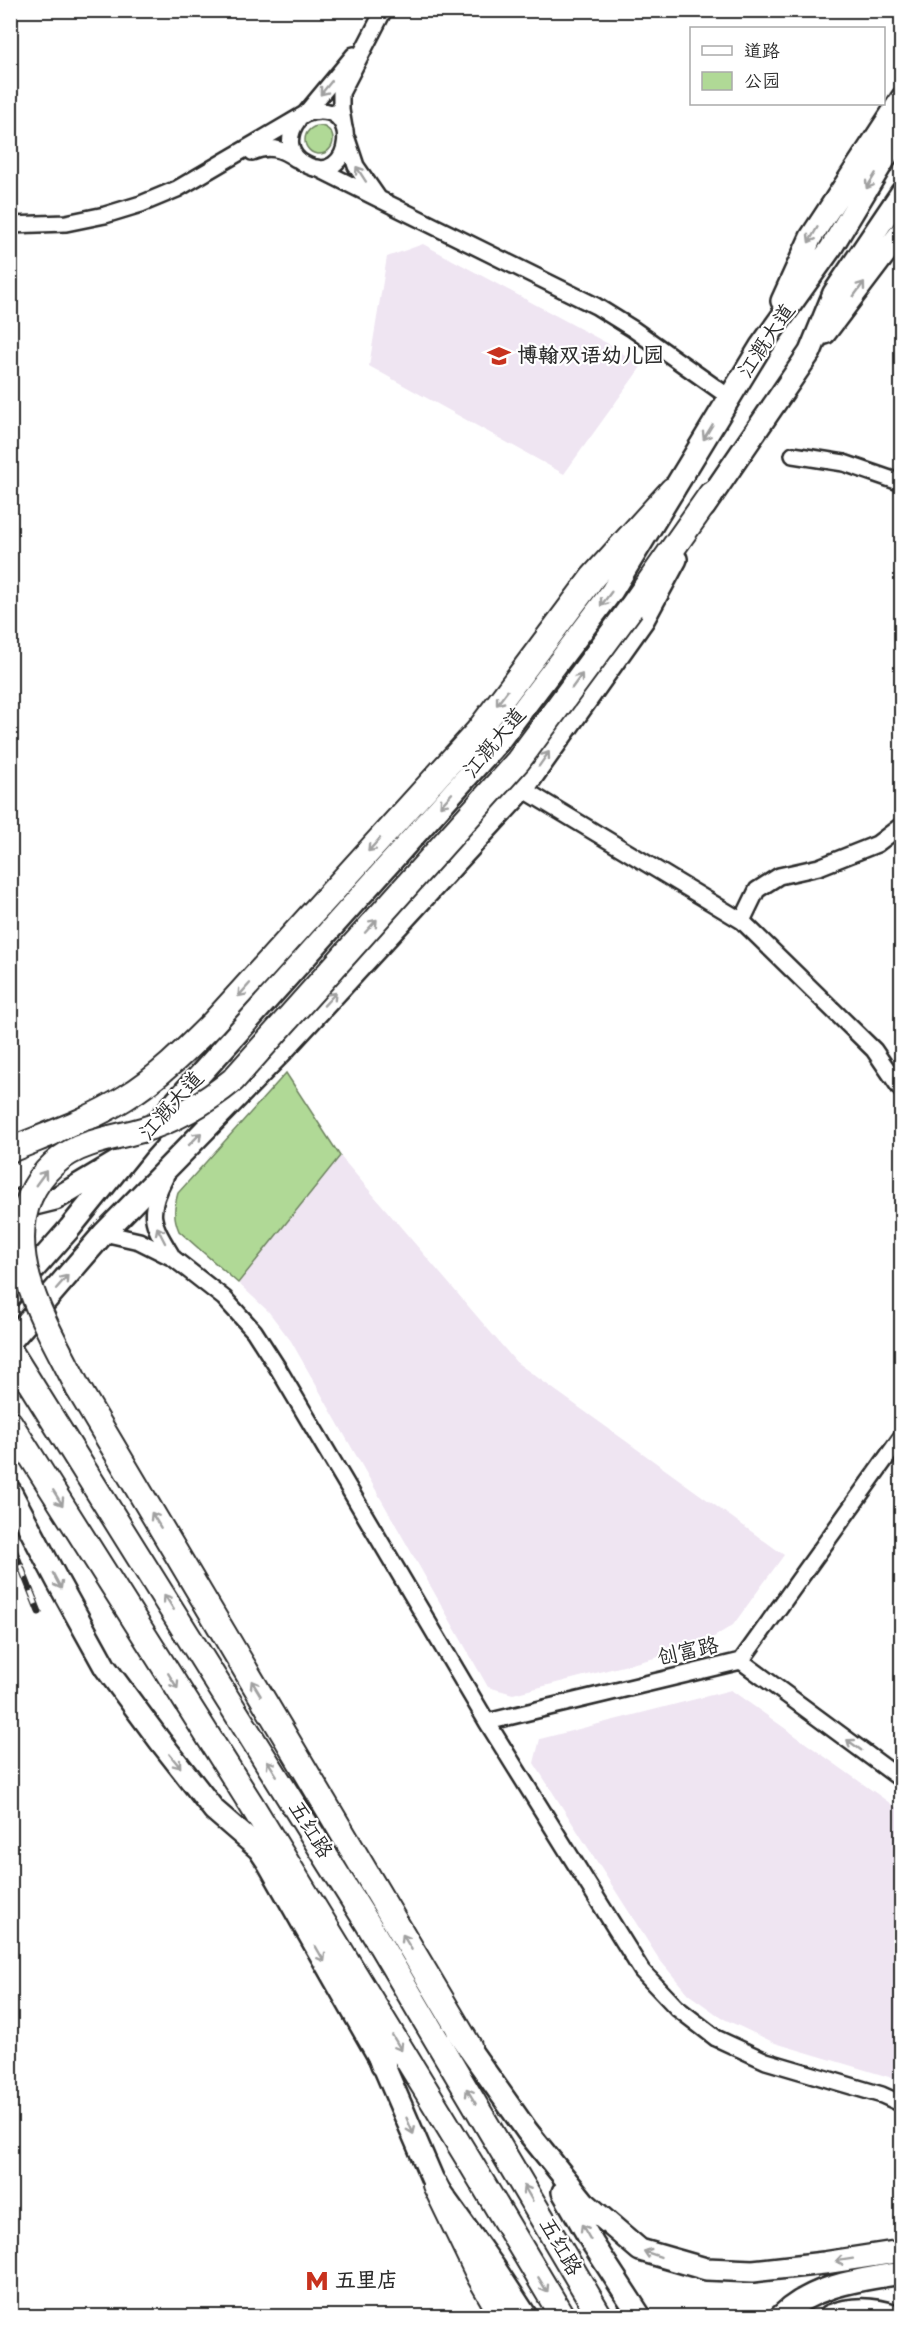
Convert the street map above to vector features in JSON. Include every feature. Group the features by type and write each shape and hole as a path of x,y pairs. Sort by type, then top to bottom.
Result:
{"highway":[{"path":"10,1150 105,1110 145,1084 178,1057 213,1023 478,731 593,577 672,490"},
{"path":"469,2046 78,1388 30,1287 23,1261 21,1235 24,1210 34,1187 45,1171 60,1158 86,1145 141,1130 197,1107 233,1080 518,760 631,608 711,494"},
{"path":"10,1134 39,1132 75,1122"},
{"name":"五红路","path":"10,1351 56,1420 368,1924 600,2316"},
{"name":"五红路","path":"10,1423 251,1804 562,2316"},
{"path":"318,1792 368,1924"},
{"path":"259,1849 346,1959 383,2064"},
{"path":"435,2185 479,2276 502,2316"}],"main road":[{"path":"761,346 811,237 902,98"},
{"name":"江溉大道","path":"10,1296 70,1228 130,1154 499,741 612,591 729,397 761,346 831,248 901,130"},
{"name":"江溉大道","path":"10,1342 104,1233 281,1052 523,789 643,620 711,494 810,352 834,293 902,192"},
{"path":"810,352 853,299 902,231"},
{"path":"10,1200 31,1205 55,1198 130,1154"},
{"path":"10,1491 57,1582 105,1667 214,1809 259,1849 383,2064 435,2185 526,2316"},
{"path":"368,1924 469,2046 527,2131 593,2244 640,2316"},
{"path":"527,2131 584,2202 640,2250 666,2259 706,2269 753,2271 902,2251"},
{"path":"781,2316 820,2290 846,2282 902,2273"},
{"path":"830,2316 844,2311 867,2309 896,2316"}],"street":[{"path":"379,199 356,166 340,110 341,93 384,10"},
{"path":"299,161 290,145 290,136 301,117 374,29"},
{"path":"10,225 66,223 105,215 141,204 177,189 313,111 331,114 339,120 346,133 346,147 342,156 335,163 317,168"},
{"path":"216,167 260,148 279,148 299,161 596,306 633,329 729,397"},
{"path":"793,455 844,463 902,483"},
{"path":"523,789 742,921 874,1050 902,1090"},
{"path":"742,921 757,890 779,876 819,867 877,844 902,825"},
{"path":"173,1162 155,1196 152,1214 158,1231 173,1258"},
{"path":"104,1233 139,1241 173,1258 224,1298 254,1331 487,1722 642,1971 677,2008 716,2038 766,2061 882,2095 902,2104"},
{"path":"741,1661 902,1436"},
{"name":"创富路","path":"487,1722 741,1661 902,1780"}],"shaded area":[{"name":"博翰双语幼儿园","path":"423,244 614,347 641,367 564,474 369,366 387,257"},
{"path":"340,1156 516,1362 784,1555 733,1625 698,1647 513,1694 488,1687 291,1341 268,1311 238,1283"},
{"path":"731,1690 901,1811 901,2084 889,2077 775,2043 722,2018 688,1994 659,1959 534,1763 540,1739"}],"green space":[{"path":"319,126 329,130 333,140 329,150 319,154 309,150 305,140 309,130"},
{"path":"286,1073 340,1156 238,1283 179,1231 175,1217 178,1193"}],"railway":[{"path":"10,1539 39,1612"}],"place":[{"name":"博翰双语幼儿园","path":"499,356"},
{"name":"五里店","path":"317,2281"}]}
